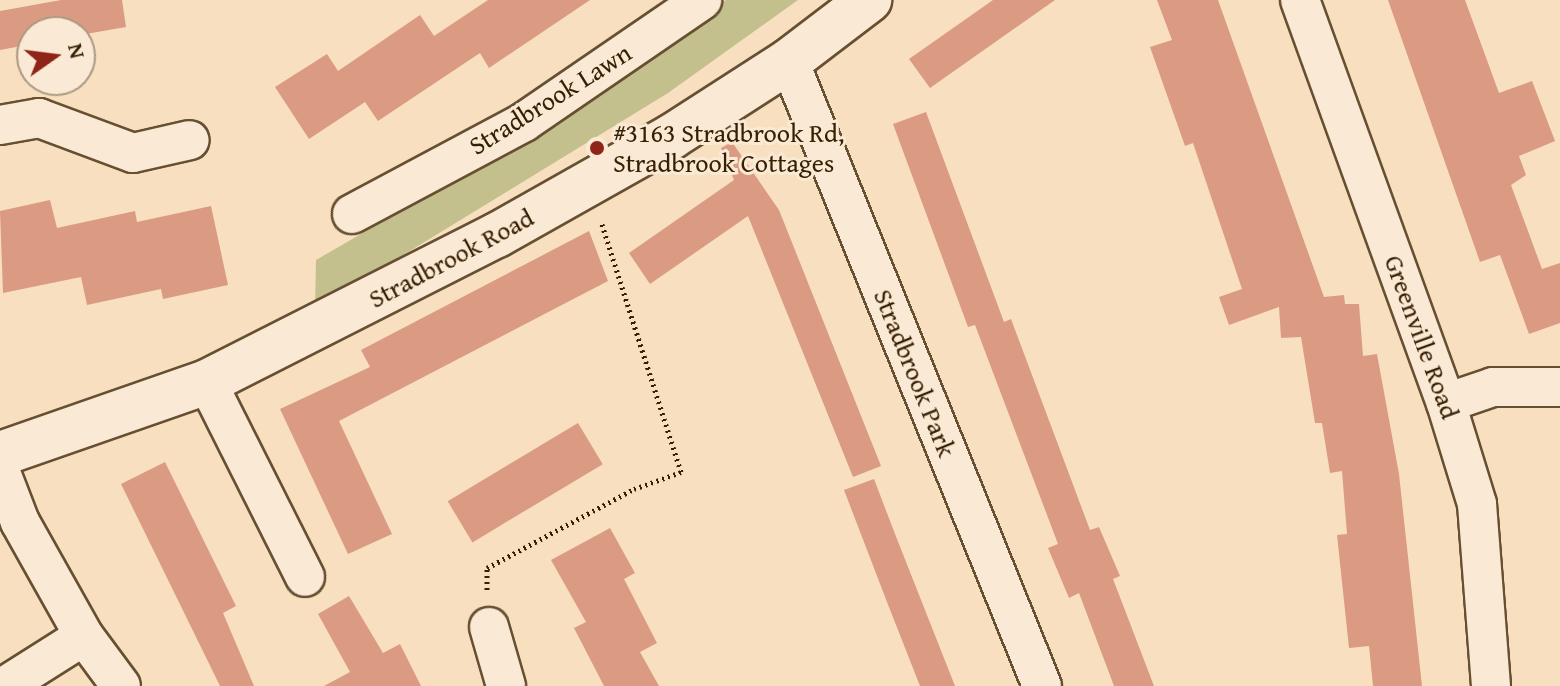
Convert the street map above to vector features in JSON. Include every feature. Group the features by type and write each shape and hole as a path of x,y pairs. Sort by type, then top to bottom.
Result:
{"main road":[{"name":"Stradbrook Road","path":"0,454 207,382 587,185 789,61 869,0"}],"street":[{"name":"Stradbrook Lawn","path":"352,214 524,122 702,0"},
{"name":"Greenville Road","path":"1300,0 1446,403 1477,504 1491,686"},
{"name":"Stradbrook Park","path":"789,61 1042,686"},
{"path":"0,125 39,118 79,137 133,153 190,140"},
{"path":"207,382 305,577"},
{"path":"1446,403 1493,387 1560,387"},
{"path":"0,470 20,522 84,636 121,686"},
{"path":"489,627 506,686"},
{"path":"5,686 84,636"}],"path":[{"path":"489,627 487,568 634,489 681,472 587,185"}],"shaded area":[{"path":"726,0 798,0 668,93 315,309 316,260 541,130"}],"building":[{"path":"61,0 122,0 126,27 96,32 96,16 16,16 16,47 0,50 0,11"},
{"path":"488,0 590,0 489,68 480,53 378,121 365,102 309,139 275,87 327,54 338,71 420,15 434,36"},
{"path":"993,0 1055,0 930,88 909,59"},
{"path":"1157,0 1218,0 1324,297 1344,295 1345,304 1359,304 1363,356 1377,354 1399,474 1422,686 1373,686 1369,646 1349,648 1337,535 1347,534 1342,471 1330,473 1322,423 1315,423 1301,337 1281,338 1279,307 1229,325 1219,297 1242,289 1193,143 1185,146 1150,47 1172,40"},
{"path":"1388,0 1465,0 1499,93 1532,81 1555,141 1519,156 1526,175 1511,185 1542,269 1560,263 1560,323 1529,334 1500,255 1480,262"},
{"path":"926,112 1004,322 1011,319 1090,530 1099,527 1120,576 1113,579 1154,686 1114,686 1079,593 1069,598 1048,548 1058,544 975,325 968,327 893,124"},
{"path":"732,142 779,210 881,466 853,477 748,216 650,284 629,253 734,180 721,148"},
{"path":"50,200 57,228 135,211 137,222 211,206 228,285 163,299 161,289 87,305 81,277 3,293 0,211"},
{"path":"589,231 608,281 339,421 392,534 348,554 280,409 370,367 361,350"},
{"path":"578,423 603,464 472,542 448,501"},
{"path":"165,462 236,606 223,613 254,686 220,686 121,484"},
{"path":"874,479 955,686 920,686 887,602 844,490"},
{"path":"610,528 635,573 624,579 657,643 640,652 659,686 604,686 574,628 586,622 551,560"},
{"path":"349,596 383,653 400,644 421,686 324,686 350,672 318,614"}],"place":[{"name":"#3163 Stradbrook Rd, Stradbrook Cottages","path":"597,148"}]}
